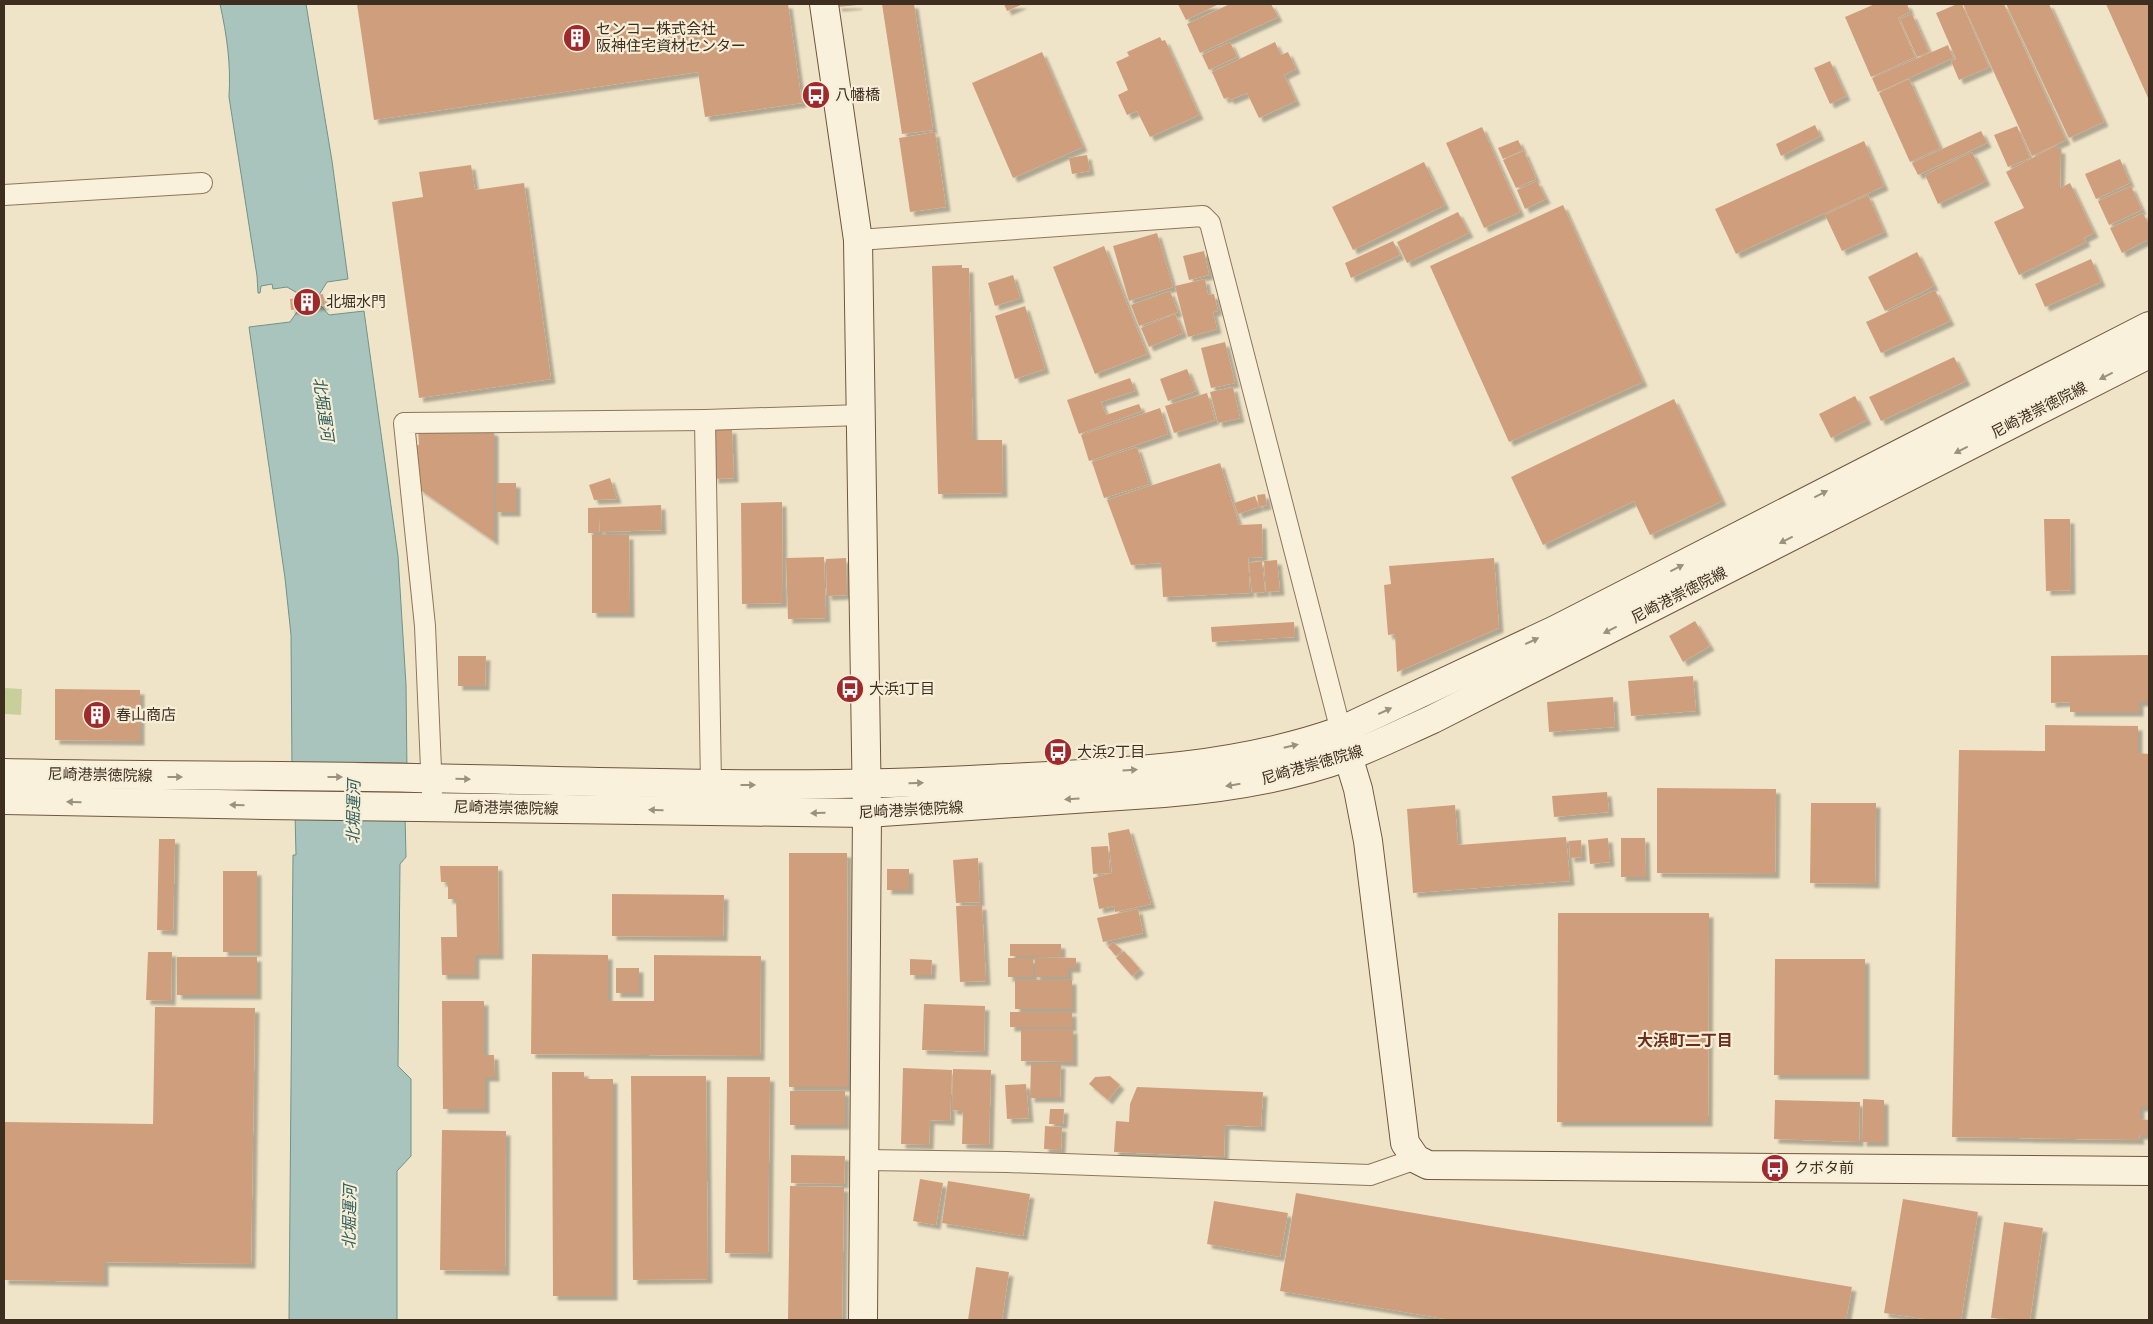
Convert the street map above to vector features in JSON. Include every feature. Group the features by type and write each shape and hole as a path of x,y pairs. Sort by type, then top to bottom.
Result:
{"main road":[{"path":"824,4 858,240 867,784 863,1320"},
{"name":"尼崎港崇徳院線","path":"4,800 286,806 867,813 1203,790 1286,775 1555,630 2149,326"},
{"name":"尼崎港崇徳院線","path":"4,773 423,778 711,785 867,784 957,781 1157,768 1238,758 1316,740 1344,744 1486,693 2149,354"},
{"path":"1344,744 1358,789 1368,841 1405,1143 1416,1159 1428,1165 2149,1171"}],"street":[{"path":"4,195 202,183"},
{"path":"858,240 1203,216 1210,223 1344,744"},
{"path":"422,807 425,626 404,422 705,420 861,415"},
{"path":"705,420 711,785"},
{"path":"864,1160 1006,1162 1370,1175 1416,1159"}],"green space":[{"path":"4,688 22,689 21,715 4,714"}],"water":[{"path":"220,4 306,4 332,161 348,279 327,282 319,295 299,298 299,294 287,287 273,289 272,284 261,286 260,293 258,293 229,97 228,50"},
{"name":"北堀運河","path":"321,306 329,315 364,311 398,556 406,685 407,771 404,772 406,857 400,864 398,1066 411,1079 411,1156 397,1171 397,1320 289,1320 293,855 296,855 294,773 292,771 291,635 285,578 249,327 290,322 299,309"}],"building":[{"name":"センコー株式会社 阪神住宅資材センター","path":"357,4 788,4 802,103 705,117 698,72 374,120"},
{"path":"837,4 858,4 858,5 838,7"},
{"path":"882,4 914,4 933,130 902,134"},
{"path":"1004,4 1023,4 1007,11"},
{"path":"1178,4 1219,4 1186,20"},
{"path":"1230,4 1271,4 1278,17 1200,53 1187,24"},
{"path":"1875,4 1907,4 1910,12 1898,18 1915,57 1871,77 1845,17"},
{"path":"1957,4 1962,4 1989,67 1959,80 1951,61 1956,59 1936,13"},
{"path":"1963,4 2004,4 2066,140 2032,156"},
{"path":"2006,4 2049,4 2104,122 2069,138"},
{"path":"2106,4 2149,4 2149,100"},
{"path":"1912,14 1929,52 1917,57 1900,19"},
{"path":"1160,37 1162,41 1165,40 1199,115 1150,137 1137,111 1127,115 1118,95 1128,90 1116,62 1129,56 1127,52"},
{"path":"1230,42 1237,57 1209,70 1202,55"},
{"path":"1275,42 1281,55 1288,52 1296,69 1284,75 1296,101 1259,118 1247,93 1230,100 1228,97 1224,99 1212,72"},
{"path":"1948,45 1953,58 1878,92 1872,78"},
{"path":"1042,52 1083,147 1013,178 972,83"},
{"path":"1830,61 1846,96 1830,104 1814,68"},
{"path":"1909,79 1940,148 1910,162 1879,93"},
{"path":"1815,125 1820,136 1781,156 1776,144"},
{"path":"2017,126 2030,158 2008,167 1994,135"},
{"path":"1482,127 1520,212 1484,228 1446,143"},
{"path":"1981,131 1987,143 1918,175 1912,163"},
{"path":"935,132 946,207 910,212 899,138"},
{"path":"1518,140 1523,150 1503,159 1498,148"},
{"path":"1864,141 1884,186 1736,254 1715,209"},
{"path":"2057,145 2057,149 2061,149 2060,188 2070,183 2094,233 2084,238 2086,242 2019,275 1994,222 2024,208 2006,172"},
{"path":"1524,151 1536,179 1516,188 1503,160"},
{"path":"1972,152 1986,181 1938,204 1925,175"},
{"path":"1087,155 1090,171 1072,174 1069,158"},
{"path":"2120,159 2130,183 2096,199 2085,174"},
{"path":"1424,162 1445,205 1353,250 1332,207"},
{"path":"471,165 475,190 524,183 551,379 419,398 392,202 423,197 419,172"},
{"path":"1537,181 1546,199 1525,209 1517,190"},
{"path":"2131,186 2142,210 2109,225 2098,201"},
{"path":"1868,195 1884,232 1842,251 1825,215"},
{"path":"1563,205 1643,382 1509,442 1430,266"},
{"path":"1458,212 1469,233 1407,263 1397,242"},
{"path":"2143,213 2149,225 2149,239 2122,253 2110,228"},
{"path":"1157,233 1173,287 1129,301 1113,246"},
{"path":"1393,241 1400,255 1351,278 1345,263"},
{"path":"1104,246 1147,354 1095,374 1053,267"},
{"path":"1204,251 1209,275 1189,280 1183,256"},
{"path":"1917,252 1934,286 1885,311 1868,277"},
{"path":"2091,259 2101,282 2045,307 2035,284"},
{"path":"962,265 962,268 969,268 973,440 1002,440 1003,493 938,494 932,266"},
{"path":"1013,275 1020,298 995,306 988,283"},
{"path":"1205,279 1208,295 1214,294 1218,311 1213,312 1217,329 1188,337 1175,286"},
{"path":"1935,290 1950,321 1881,353 1866,322"},
{"path":"1170,291 1178,312 1139,326 1131,305"},
{"name":"北堀水門","path":"323,294 325,305 291,310 290,299"},
{"path":"1025,306 1045,369 1015,379 995,316"},
{"path":"1175,314 1183,333 1149,347 1141,328"},
{"path":"1225,342 1235,383 1211,388 1201,348"},
{"path":"1954,357 1966,381 1881,421 1869,397"},
{"path":"1187,369 1196,391 1168,401 1160,379"},
{"path":"1130,378 1135,391 1101,402 1106,415 1139,404 1142,411 1079,434 1067,400"},
{"path":"1233,387 1240,418 1218,423 1210,392"},
{"path":"1207,393 1215,420 1174,433 1165,406"},
{"path":"1855,396 1867,420 1831,438 1819,414"},
{"path":"1674,399 1722,501 1650,535 1634,501 1543,545 1511,477"},
{"path":"1160,408 1168,434 1089,461 1081,435"},
{"path":"418,429 487,429 494,432 494,541 419,489 416,445 419,445"},
{"path":"732,429 734,478 714,479 713,430"},
{"path":"1137,447 1149,484 1104,498 1092,462"},
{"path":"1220,463 1239,525 1262,524 1263,557 1248,558 1250,593 1163,597 1161,563 1131,565 1107,500"},
{"path":"610,478 617,499 594,500 589,485"},
{"path":"496,483 516,483 516,512 496,512"},
{"path":"1265,494 1267,505 1259,507 1257,495"},
{"path":"1255,496 1259,507 1238,514 1234,503"},
{"path":"782,502 783,603 742,604 741,503"},
{"path":"661,505 662,530 600,532 599,516 599,533 588,533 588,508"},
{"path":"2044,519 2070,519 2071,590 2046,591"},
{"path":"592,535 629,535 630,613 592,613"},
{"path":"824,557 826,618 788,619 786,558"},
{"path":"846,558 847,595 827,596 826,559"},
{"path":"1494,558 1499,628 1397,672 1395,634 1388,635 1384,585 1391,584 1389,566"},
{"path":"1277,560 1280,591 1266,592 1264,561"},
{"path":"1262,561 1265,592 1252,593 1249,563"},
{"path":"1695,621 1710,646 1683,662 1669,636"},
{"path":"1294,622 1295,637 1212,642 1211,627"},
{"path":"2149,655 2149,702 2139,702 2139,712 2070,712 2070,702 2051,703 2051,656"},
{"path":"458,656 486,656 485,686 458,686"},
{"path":"1693,676 1696,711 1631,716 1628,681"},
{"name":"春山商店","path":"55,689 140,690 140,741 55,740"},
{"path":"1613,697 1615,727 1549,732 1547,702"},
{"path":"2045,725 2138,726 2138,753 2149,754 2149,1107 2140,1107 2140,1119 2149,1120 2149,1135 2139,1135 2140,1140 1952,1137 1959,750 2045,751"},
{"path":"1657,788 1776,789 1775,874 1657,873"},
{"path":"1607,792 1609,812 1554,817 1552,796"},
{"path":"1811,803 1876,803 1875,884 1810,883"},
{"path":"1455,805 1458,845 1566,837 1570,881 1413,893 1407,809"},
{"path":"1129,829 1151,904 1115,912 1114,906 1099,909 1093,878 1112,873 1108,833"},
{"path":"1608,838 1610,862 1590,864 1588,840"},
{"path":"1621,838 1645,838 1646,877 1621,877"},
{"path":"159,839 175,839 173,931 157,930"},
{"path":"1581,840 1582,857 1570,858 1569,841"},
{"path":"1108,846 1110,873 1093,874 1091,847"},
{"path":"789,853 847,853 848,1087 789,1087"},
{"path":"978,858 980,902 956,903 953,860"},
{"path":"440,866 498,866 499,955 475,955 475,975 442,975 441,937 457,937 456,899 448,899 448,882 441,882"},
{"path":"887,869 909,869 909,890 887,890"},
{"path":"223,871 257,871 257,952 223,952"},
{"path":"612,894 724,895 723,937 612,936"},
{"path":"982,905 986,981 960,982 956,906"},
{"path":"1138,909 1143,933 1103,942 1097,918"},
{"path":"1558,913 1709,913 1708,1122 1557,1122"},
{"path":"1113,942 1122,950 1116,956 1108,947"},
{"path":"1010,944 1061,944 1061,956 1010,956"},
{"path":"1124,951 1140,969 1132,976 1116,958"},
{"path":"148,952 172,952 171,1001 146,1000"},
{"path":"532,954 608,955 608,1001 654,1001 654,955 761,956 760,1056 531,1054"},
{"path":"177,957 257,957 257,995 177,995"},
{"path":"1035,957 1076,958 1076,968 1068,968 1068,977 1035,977"},
{"path":"1008,958 1033,958 1033,977 1008,977"},
{"path":"910,959 932,960 931,975 910,975"},
{"path":"1775,959 1865,959 1865,1075 1774,1075"},
{"path":"616,968 639,968 639,993 616,993"},
{"path":"1015,980 1072,980 1072,1009 1015,1009"},
{"path":"442,1001 484,1001 484,1055 494,1055 495,1077 485,1077 485,1109 443,1109"},
{"path":"924,1004 985,1006 984,1052 922,1050"},
{"path":"155,1007 255,1008 251,1264 104,1262 104,1282 4,1280 4,1122 153,1124"},
{"path":"1010,1012 1072,1012 1072,1027 1010,1027"},
{"path":"1021,1029 1073,1029 1073,1062 1021,1061"},
{"path":"1031,1064 1061,1064 1060,1098 1030,1098"},
{"path":"903,1068 952,1070 950,1121 930,1120 929,1145 901,1144"},
{"path":"953,1069 991,1070 989,1145 962,1144 963,1111 952,1110"},
{"path":"552,1072 584,1072 584,1079 613,1079 613,1296 553,1296"},
{"path":"631,1076 706,1076 708,1279 633,1280"},
{"path":"1110,1076 1120,1085 1108,1100 1089,1084 1095,1077"},
{"path":"727,1077 770,1077 768,1254 725,1253"},
{"path":"1026,1084 1029,1118 1007,1119 1005,1085"},
{"path":"1137,1087 1263,1092 1261,1127 1225,1125 1224,1157 1114,1152 1116,1121 1129,1122 1130,1104"},
{"path":"790,1091 845,1091 845,1125 790,1125"},
{"path":"1863,1099 1884,1100 1884,1142 1862,1142"},
{"path":"1775,1100 1860,1102 1859,1142 1774,1139"},
{"path":"1050,1109 1064,1109 1063,1124 1049,1124"},
{"path":"1045,1126 1062,1127 1061,1150 1044,1149"},
{"path":"442,1130 506,1131 505,1271 440,1270"},
{"path":"791,1155 845,1156 844,1184 791,1183"},
{"path":"920,1179 943,1183 936,1225 913,1221"},
{"path":"948,1181 1030,1194 1023,1236 942,1223"},
{"path":"790,1186 844,1187 842,1320 788,1320"},
{"path":"1296,1193 1852,1287 1846,1320 1451,1320 1280,1291"},
{"path":"1903,1199 1978,1212 1961,1320 1932,1320 1884,1313"},
{"path":"1214,1201 1288,1213 1280,1257 1207,1244"},
{"path":"2004,1222 2043,1228 2030,1320 1991,1318"},
{"path":"976,1267 1009,1272 1002,1320 968,1320"}],"place":[{"name":"センコー株式会社 阪神住宅資材センター","path":"577,38"},
{"name":"八幡橋","path":"816,95"},
{"name":"北堀水門","path":"307,302"},
{"name":"大浜1丁目","path":"850,689"},
{"name":"春山商店","path":"97,715"},
{"name":"大浜2丁目","path":"1058,752"},
{"name":"クボタ前","path":"1775,1168"}],"district":[{"name":"大浜町二丁目","path":"1685,1040"}]}
